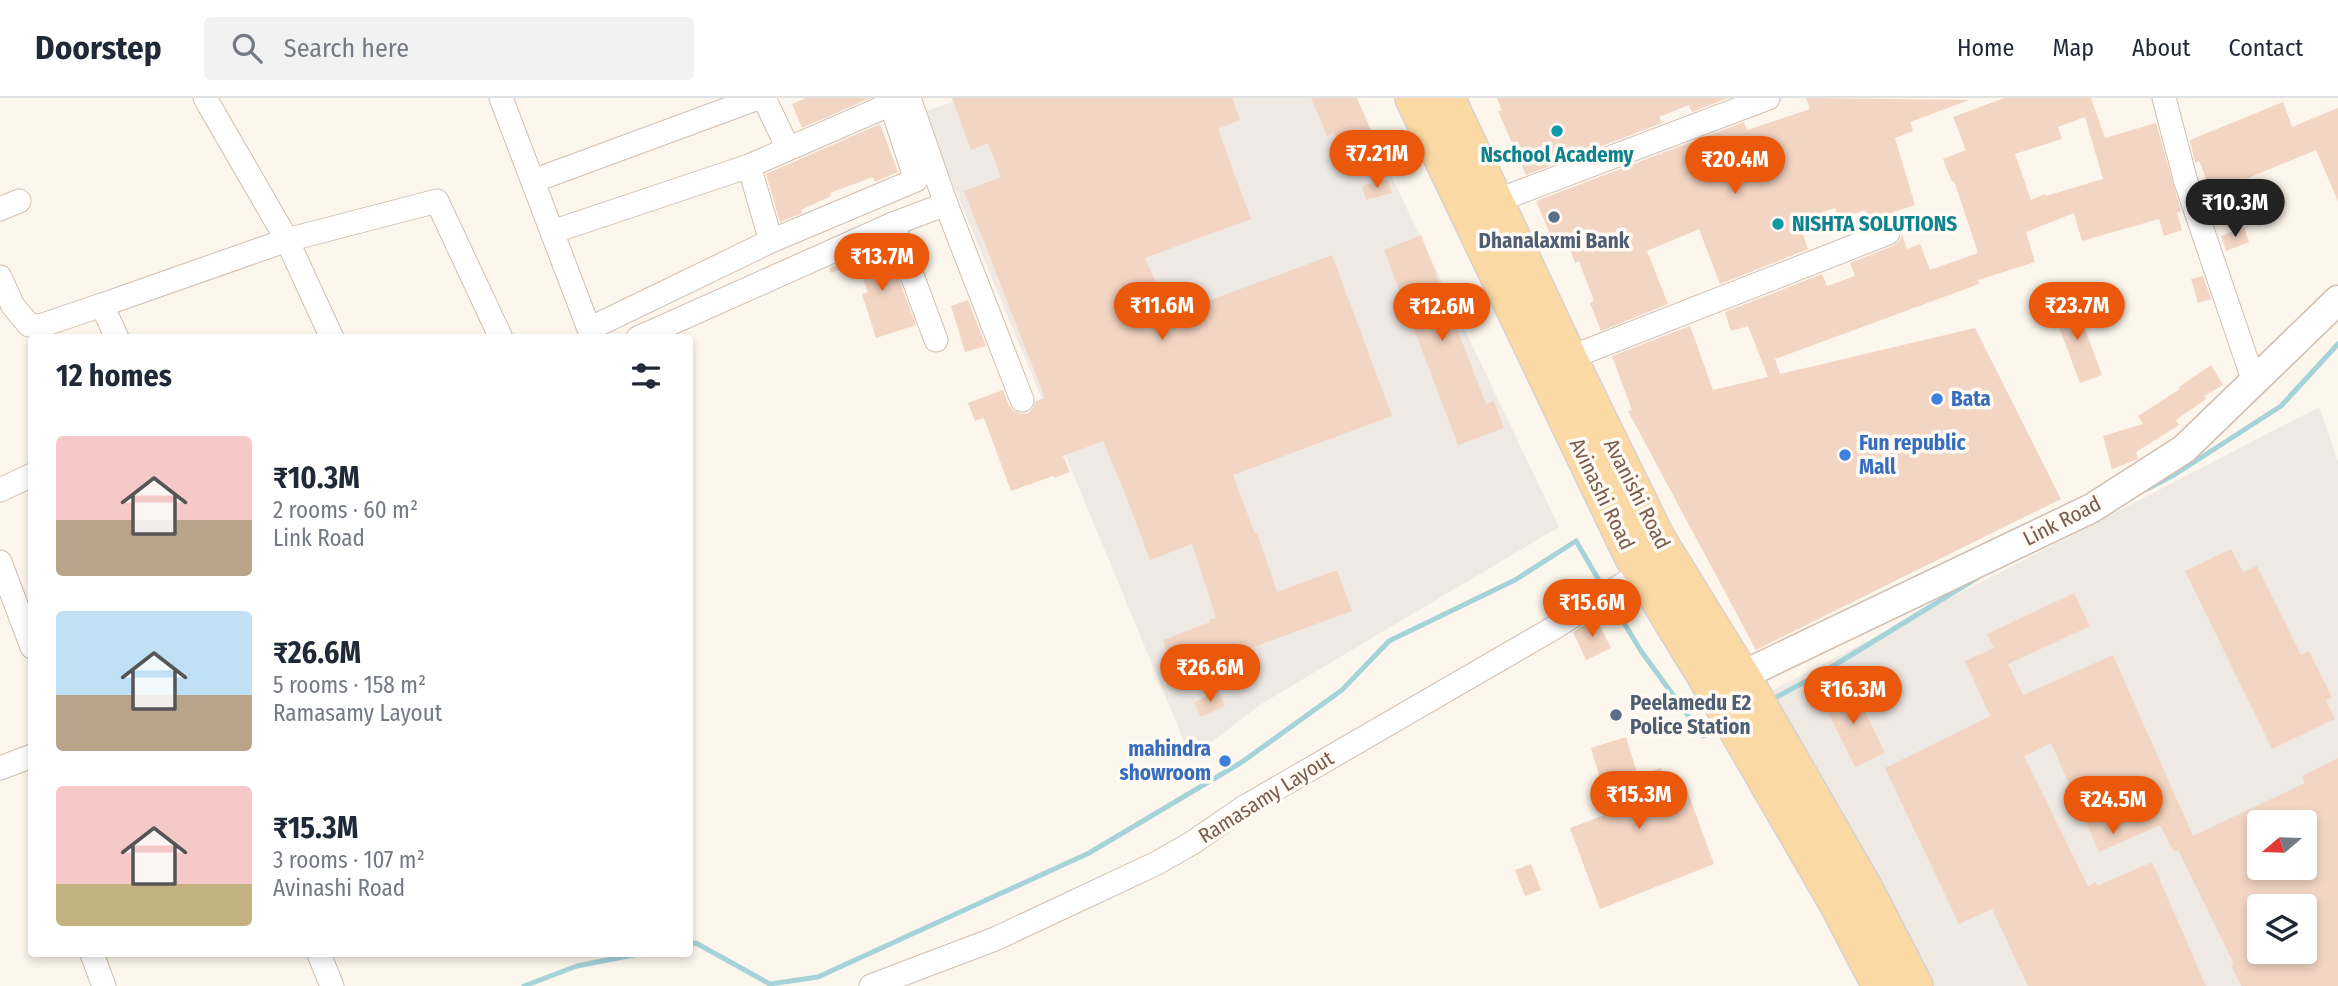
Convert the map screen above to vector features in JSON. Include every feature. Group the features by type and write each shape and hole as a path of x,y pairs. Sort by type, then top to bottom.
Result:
{"main road":[{"name":"Avinashi Road","path":"1413,98 1642,572 1736,686 1838,905 1880,986"},
{"name":"Avanishi Road","path":"1447,98 1657,538 1736,686"},
{"path":"1755,730 1864,887 1915,986"}],"street":[{"path":"205,98 288,240 329,334"},
{"path":"501,98 589,329 771,241 916,180 896,100"},
{"path":"533,181 758,98"},
{"path":"764,98 788,148"},
{"path":"1496,201 1768,98"},
{"path":"2164,98 2186,182 2254,382"},
{"path":"552,232 749,166 896,100"},
{"path":"896,100 946,204 1022,400"},
{"path":"749,166 771,241"},
{"path":"0,277 13,306 29,325 40,326 288,240 438,201 498,334"},
{"path":"647,334 893,224 946,204"},
{"path":"893,224 936,340"},
{"path":"1569,358 1888,233"},
{"name":"Link Road","path":"1736,686 2092,508 2184,449 2338,300"},
{"path":"102,305 115,334"},
{"path":"0,490 28,477"},
{"path":"0,562 28,636"},
{"name":"Ramasamy Layout","path":"872,986 995,939 1157,863 1243,808 1642,572"},
{"path":"0,768 28,758"},
{"path":"93,957 104,986"},
{"path":"320,957 332,986"}],"shaded area":[{"path":"965,98 1354,98 1559,527 1261,704 1191,758 923,112"},
{"path":"2319,407 2338,462 2338,986 1930,986 1773,690"}],"building":[{"path":"806,98 870,98 802,128 792,104"},
{"path":"952,98 1232,98 1240,120 1218,129 1251,219 1145,258 1170,315 1332,255 1392,416 1233,475 1277,592 1337,570 1352,611 1240,652 1245,669 1202,681 1196,666 1175,674 1163,640 1216,618 1192,544 1150,560 1103,441 1063,456 1070,472 1011,491 984,418 975,421 968,403 1003,390 1009,406 1021,414 1028,413 1036,401 1045,398 964,191 1001,177 988,143 971,150"},
{"path":"1311,98 1357,98 1381,153 1349,167 1334,133 1327,136"},
{"name":"Nschool Academy","path":"1497,98 1728,98 1692,112 1689,105 1659,117 1662,123 1526,175 1498,111 1502,110"},
{"path":"1806,98 1969,100 1910,122 1913,131 1895,138 1915,205 1893,212 1897,223 1889,219 1870,225 1865,210 1839,219 1835,208 1798,220 1808,249 1720,284 1699,229 1647,251 1668,304 1601,331 1590,303 1594,301 1579,261 1575,263 1566,238 1554,243 1536,201 1744,122 1747,130 1810,109"},
{"name":"Fun republic Mall","path":"2004,98 2091,98 2105,138 2156,123 2181,211 2177,213 2182,230 2164,236 2159,219 2082,241 2074,213 2026,232 2035,262 1978,280 1979,284 1775,359 1780,374 1975,328 2061,499 1756,650 1628,411 1632,410 1612,356 1690,326 1713,390 1768,377 1748,326 1731,331 1725,312 1822,274 1827,286 1855,276 1850,263 1893,246 1902,235 1907,249 1920,244 1930,270 1978,253 1954,181 1952,182 1943,159 1966,150 1953,117","holes":["2085,117 2103,179 2031,200 2015,154 2062,139 2058,127"]},
{"path":"2283,102 2292,127 2338,108 2338,201 2316,150 2212,193 2199,161 2195,163 2190,140"},
{"path":"880,124 898,172 875,182 873,177 830,193 831,196 801,210 802,213 780,222 766,174"},
{"path":"1388,179 1392,193 1366,200 1362,186"},
{"path":"2244,227 2249,242 2226,251 2221,236"},
{"path":"1421,235 1486,404 1494,401 1504,428 1458,445 1384,250"},
{"path":"875,247 880,260 890,256 916,325 876,338 862,294 868,292 857,263 831,273 829,268"},
{"path":"2203,276 2211,299 2198,303 2191,279"},
{"path":"968,300 986,346 965,352 951,306"},
{"path":"2074,300 2102,375 2080,383 2052,308"},
{"path":"2211,365 2223,385 2204,396 2206,399 2176,420 2179,425 2136,452 2138,459 2112,469 2103,436 2143,424 2138,416"},
{"path":"2231,549 2243,572 2257,566 2301,655 2309,651 2332,697 2326,700 2335,719 2272,749 2185,571"},
{"path":"2074,593 2090,626 2008,664 2023,695 2113,655 2193,836 2247,810 2247,880 2317,880 2317,810 2248,810 2305,783 2302,776 2338,758 2338,986 2241,986 2231,965 2234,964 2178,850 2174,852 2160,825 2099,852 2051,743 2024,756 2088,886 2096,882 2097,886 2152,862 2206,986 2028,986 1992,909 1959,924 1885,768 1990,716 1965,661 1994,648 1987,634"},
{"path":"1596,618 1611,648 1586,660 1573,632"},
{"path":"1852,685 1885,753 1855,767 1822,700"},
{"path":"1218,691 1225,706 1201,717 1194,703"},
{"path":"1626,737 1638,776 1661,768 1667,789 1684,782 1714,864 1600,909 1570,828 1618,810 1608,780 1601,782 1591,748"},
{"path":"1531,864 1541,890 1525,896 1515,870"}],"waterway":[{"path":"2147,489 2174,475 2281,406 2338,344"},
{"path":"693,944 770,984 818,977 1089,853 1242,762 1342,690 1389,641 1515,580 1576,541 1604,589"},
{"path":"1771,700 1825,671 1977,578"},
{"path":"1609,598 1641,651 1703,736 1723,726"},
{"path":"524,986 577,966 623,957"}],"place":[{"name":"Nschool Academy","path":"1557,131"},
{"name":"Dhanalaxmi Bank","path":"1554,217"},
{"name":"NISHTA SOLUTIONS","path":"1778,224"},
{"name":"Bata","path":"1937,399"},
{"name":"Fun republic Mall","path":"1845,455"},
{"name":"Peelamedu E2 Police Station","path":"1616,715"},
{"name":"mahindra showroom","path":"1225,761"}]}
